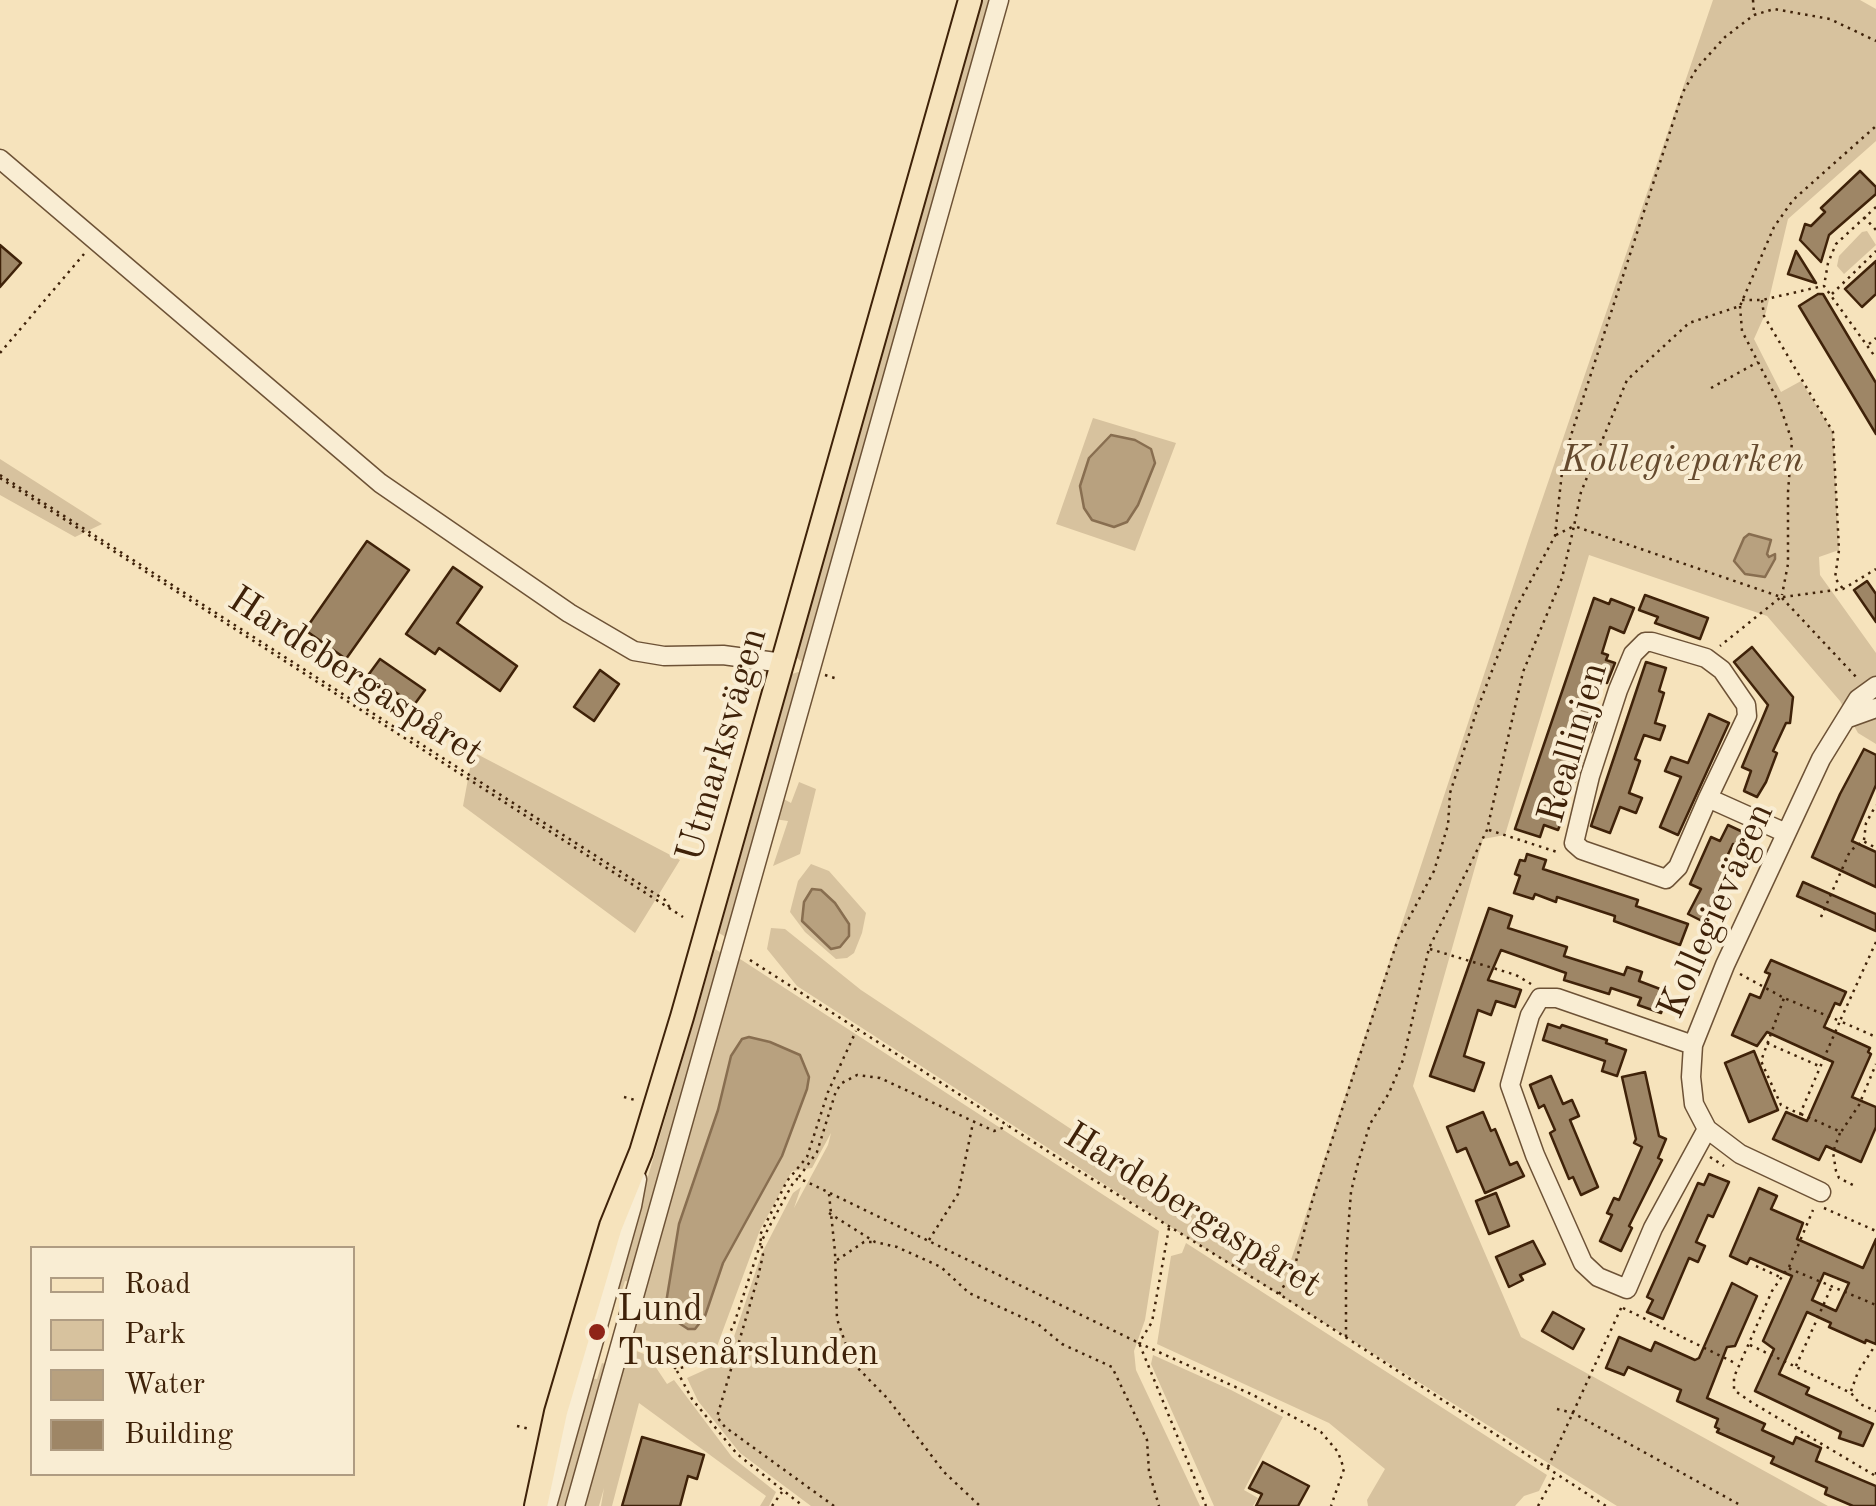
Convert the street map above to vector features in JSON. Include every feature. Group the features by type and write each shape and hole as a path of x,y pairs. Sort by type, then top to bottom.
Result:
{"main road":[{"name":"Utmarksvägen","path":"536,1506 553,1424 592,1286 641,1152 970,0"}],"street":[{"path":"575,1506 1000,0"},
{"path":"0,158 380,483 569,612 634,651 664,656 723,655 783,663"},
{"name":"Reallinjen","path":"1645,642 1652,642 1706,658 1722,670 1748,710 1678,867 1666,879 1582,850 1574,843 1590,776 1633,654 1645,642"},
{"name":"Kollegievägen","path":"1702,1137 1691,1078 1693,1045 1725,965 1820,759 1864,686"},
{"path":"1848,718 1876,708"},
{"path":"1708,798 1786,834"},
{"path":"1693,1045 1556,998 1540,998 1530,1016 1510,1085 1535,1155 1590,1271 1627,1289 1653,1228 1702,1137 1818,1198"},
{"path":"547,1506 632,1206 641,1152"}],"path":[{"path":"1753,0 1754,15"},
{"path":"1279,1294 1294,1270 1313,1198 1398,939 1434,870 1448,825 1450,793 1477,710 1516,608 1555,536 1564,464 1573,429 1684,92 1697,68 1716,47 1754,15 1774,10 1830,19 1876,41"},
{"path":"1706,658 1781,596 1788,564 1790,428 1742,330 1740,306 1774,227 1793,200 1876,126"},
{"path":"1876,207 1836,244 1824,286 1876,358"},
{"path":"1864,218 1876,230"},
{"path":"0,353 95,242"},
{"path":"1831,295 1876,251"},
{"path":"1742,300 1762,300 1824,286"},
{"path":"1762,300 1764,316 1832,432 1840,550 1835,578 1843,589"},
{"path":"1346,1337 1346,1257 1358,1163 1370,1124 1389,1093 1402,1060 1429,948 1487,830 1523,672 1562,578 1581,492 1627,380 1689,323 1740,306"},
{"path":"1868,345 1876,338"},
{"path":"1711,388 1758,362"},
{"path":"1594,460 1626,471"},
{"name":"Hardebergaspåret","path":"0,476 682,917"},
{"path":"1555,536 1574,526 1781,596 1843,589 1876,570"},
{"path":"1781,596 1864,686"},
{"path":"1821,917 1850,851 1864,841 1866,822 1876,804"},
{"path":"1487,830 1558,852 1574,843"},
{"path":"1864,841 1876,848"},
{"path":"1800,1114 1876,942"},
{"path":"1429,948 1516,975 1531,984 1540,998"},
{"name":"Hardebergaspåret","path":"750,960 1606,1506"},
{"path":"1725,965 1784,998 1876,1037"},
{"path":"1784,998 1761,1061 1781,1105 1841,1132"},
{"path":"834,1506 717,1418 758,1277 763,1254 760,1234 788,1181 806,1157 828,1092 857,1030"},
{"path":"1767,1043 1820,1066"},
{"path":"1857,1187 1839,1178 1833,1162 1834,1148 1859,1105 1876,1064"},
{"path":"676,1370 706,1362 721,1352 761,1242 817,1152 842,1083 857,1075 880,1078 994,1131 1008,1125"},
{"path":"929,1241 958,1194 973,1122"},
{"path":"1702,1137 1715,1161 1726,1166"},
{"path":"797,1179 1253,1394 1322,1432 1338,1452 1344,1469 1331,1506"},
{"path":"829,1192 836,1261 836,1319 852,1362 888,1399 944,1472 980,1506"},
{"path":"1875,1474 1734,1390 1738,1364 1772,1292 1788,1268 1818,1198 1876,1231"},
{"path":"829,1212 875,1242"},
{"path":"1140,1343 1152,1322 1169,1226"},
{"path":"836,1261 864,1242 897,1247 941,1267 970,1293 1039,1325 1062,1344 1112,1367 1146,1440 1149,1472 1159,1506"},
{"path":"1756,1266 1782,1278"},
{"path":"1788,1268 1876,1306"},
{"path":"1796,1367 1830,1288"},
{"path":"1547,1468 1622,1308 1738,1364"},
{"path":"622,1339 658,1351 736,1454 804,1506"},
{"path":"1140,1343 1206,1506"},
{"path":"1850,1393 1876,1344"},
{"path":"1749,1345 1850,1393 1860,1404 1876,1411"},
{"path":"1557,1409 1573,1413 1742,1506"},
{"path":"1538,1506 1556,1474"},
{"path":"772,1506 782,1491"}],"green space":[{"path":"981,0 995,0 807,666 796,657"},
{"name":"Kollegieparken","path":"1713,0 1860,0 1876,9 1876,141 1788,219 1766,312 1754,339 1781,392 1801,381 1833,432 1839,550 1819,557 1820,575 1876,653 1876,744 1858,733 1840,701 1767,616 1589,555 1505,835 1483,839 1413,1086 1521,1337 1828,1506 1617,1506 1169,1226 797,986 767,949 771,928 785,929 861,990 1287,1272 1529,538"},
{"path":"1867,231 1876,245 1844,274 1837,266 1839,256"},
{"path":"1093,418 1176,443 1135,551 1056,524"},
{"path":"0,459 102,524 75,537 0,495"},
{"path":"792,674 804,674 729,939 719,933"},
{"path":"473,752 680,860 635,933 463,806"},
{"path":"799,782 816,789 800,854 773,866 788,821 774,819 780,797 791,803"},
{"path":"811,864 829,871 866,913 854,953 847,958 836,959 805,932 790,912 798,881"},
{"path":"715,949 725,955 632,1282 625,1281 620,1297 613,1295"},
{"path":"737,957 1159,1231 1145,1320 1134,1351 1136,1370 1200,1506 811,1506 740,1453 698,1401 687,1378 718,1364 732,1343 761,1255 793,1193 801,1187 794,1208 831,1133 812,1168 792,1171 760,1230 716,1349 684,1358 629,1335"},
{"path":"1186,1243 1547,1475 1539,1491 1524,1496 1515,1506 1368,1506 1367,1500 1385,1469 1329,1423 1157,1344 1171,1256 1182,1253"},
{"path":"626,1347 662,1361 655,1366 667,1384 674,1380 732,1457 776,1492 769,1506 760,1506 766,1496 639,1403 612,1506 601,1506 604,1488 599,1506 582,1506"},
{"path":"1153,1355 1283,1417 1244,1490 1258,1498 1253,1506 1214,1506 1151,1364"},
{"path":"602,1363 609,1365 569,1506 557,1506 590,1378 597,1379"}],"water":[{"path":"1111,435 1135,440 1151,449 1155,463 1138,505 1127,522 1114,527 1092,520 1084,508 1080,486 1089,458"},
{"path":"1749,534 1771,540 1767,554 1775,554 1775,559 1765,577 1745,574 1734,561"},
{"path":"812,889 821,890 835,903 849,924 849,936 840,947 831,949 802,921 804,902"},
{"path":"749,1037 800,1055 809,1077 807,1089 782,1156 723,1263 705,1316 695,1329 688,1329 671,1318 666,1303 679,1224 718,1110 731,1056 742,1039"}],"building":[{"path":"1860,171 1876,187 1876,194 1829,235 1821,262 1800,240 1805,224 1811,226 1825,212 1821,208"},
{"path":"0,245 21,263 0,287"},
{"path":"1796,251 1816,283 1788,274"},
{"path":"1876,261 1876,294 1862,307 1845,289"},
{"path":"1823,294 1876,383 1876,434 1799,306"},
{"path":"367,541 409,570 346,659 305,630"},
{"path":"453,567 482,587 457,623 517,666 500,691 439,648 435,654 406,634"},
{"path":"1867,581 1876,594 1876,622 1854,590"},
{"path":"1645,595 1708,618 1700,639 1655,623 1658,617 1639,610"},
{"path":"1594,598 1609,604 1611,599 1634,608 1624,633 1610,627 1602,653 1608,655 1606,660 1615,663 1607,683 1594,678 1586,702 1598,711 1591,732 1578,727 1570,751 1582,760 1575,781 1560,775 1553,800 1558,802 1557,807 1566,810 1558,830 1544,825 1540,837 1515,829"},
{"path":"1752,647 1793,697 1790,723 1786,723 1773,751 1777,753 1757,797 1744,791 1751,771 1742,767 1768,705 1734,662"},
{"path":"380,659 425,690 414,705 369,674"},
{"path":"1646,662 1666,668 1655,723 1665,726 1660,740 1644,735 1629,793 1642,798 1636,813 1620,807 1610,833 1591,826"},
{"path":"600,670 619,684 594,721 574,707"},
{"path":"1709,714 1729,723 1678,835 1660,827 1681,777 1665,771 1671,757 1688,763"},
{"path":"1864,749 1876,755 1876,785 1852,841 1876,852 1876,887 1812,857"},
{"path":"1728,825 1745,833 1738,846 1733,844 1722,867 1727,870 1704,922 1688,914 1701,889 1690,884 1711,837 1720,841"},
{"path":"1527,854 1546,860 1543,869 1638,900 1636,906 1688,924 1680,945 1614,921 1615,916 1557,897 1556,902 1535,894 1533,899 1514,893 1520,876 1515,874"},
{"path":"1803,882 1876,914 1876,931 1797,896"},
{"path":"1489,908 1512,916 1508,928 1567,947 1564,956 1624,975 1627,967 1642,972 1639,981 1668,992 1661,1013 1638,1005 1641,998 1611,988 1609,994 1564,980 1566,973 1501,950 1488,980 1521,990 1515,1007 1496,1001 1491,1015 1478,1010 1464,1056 1484,1063 1474,1091 1430,1076"},
{"path":"1771,960 1846,992 1840,1005 1835,1003 1824,1027 1870,1048 1871,1054 1852,1097 1876,1107 1876,1127 1861,1162 1826,1146 1819,1160 1773,1139 1786,1112 1807,1121 1833,1062 1767,1032 1757,1046 1732,1035 1750,994 1760,998"},
{"path":"1548,1024 1607,1040 1606,1043 1626,1050 1617,1076 1602,1071 1605,1061 1543,1040"},
{"path":"1754,1051 1778,1110 1749,1122 1725,1063"},
{"path":"1645,1072 1659,1136 1666,1139 1658,1158 1662,1160 1621,1251 1600,1241 1612,1215 1607,1213 1614,1198 1619,1200 1642,1147 1634,1143 1622,1077"},
{"path":"1551,1076 1563,1104 1572,1100 1579,1116 1570,1120 1598,1187 1581,1195 1573,1177 1569,1179 1550,1133 1555,1130 1544,1105 1539,1108 1530,1085"},
{"path":"1483,1112 1510,1165 1517,1162 1524,1176 1485,1193 1466,1148 1457,1152 1447,1127"},
{"path":"1709,1174 1729,1182 1696,1242 1705,1246 1698,1262 1689,1258 1663,1319 1647,1312 1653,1300 1647,1297 1698,1183 1704,1185"},
{"path":"1759,1188 1777,1196 1771,1209 1803,1223 1797,1239 1863,1268 1876,1239 1876,1344 1829,1327 1831,1323 1807,1312 1779,1374 1809,1388 1806,1394 1873,1424 1863,1446 1839,1438 1841,1432 1755,1391 1774,1349 1763,1341 1792,1276 1750,1258 1747,1264 1730,1256","holes":["1824,1273 1849,1283 1836,1311 1812,1300"]},
{"path":"1496,1193 1509,1226 1489,1234 1476,1201"},
{"path":"1533,1241 1545,1264 1520,1275 1523,1280 1509,1287 1496,1257"},
{"path":"1732,1283 1757,1296 1735,1346 1727,1347 1707,1398 1765,1424 1762,1430 1793,1444 1796,1437 1821,1448 1816,1461 1876,1486 1876,1506 1853,1506 1825,1494 1827,1488 1771,1463 1774,1457 1717,1432 1718,1419 1677,1401 1681,1390 1628,1367 1624,1375 1606,1368 1619,1337 1651,1351 1655,1342 1695,1360 1699,1358"},
{"path":"1553,1312 1584,1329 1573,1349 1542,1331"},
{"path":"642,1437 704,1455 697,1479 688,1476 680,1506 622,1506"},
{"path":"1263,1462 1309,1486 1298,1506 1256,1506 1262,1494 1249,1488"}],"place":[{"name":"Lund Tusenårslunden","path":"597,1332"}]}
